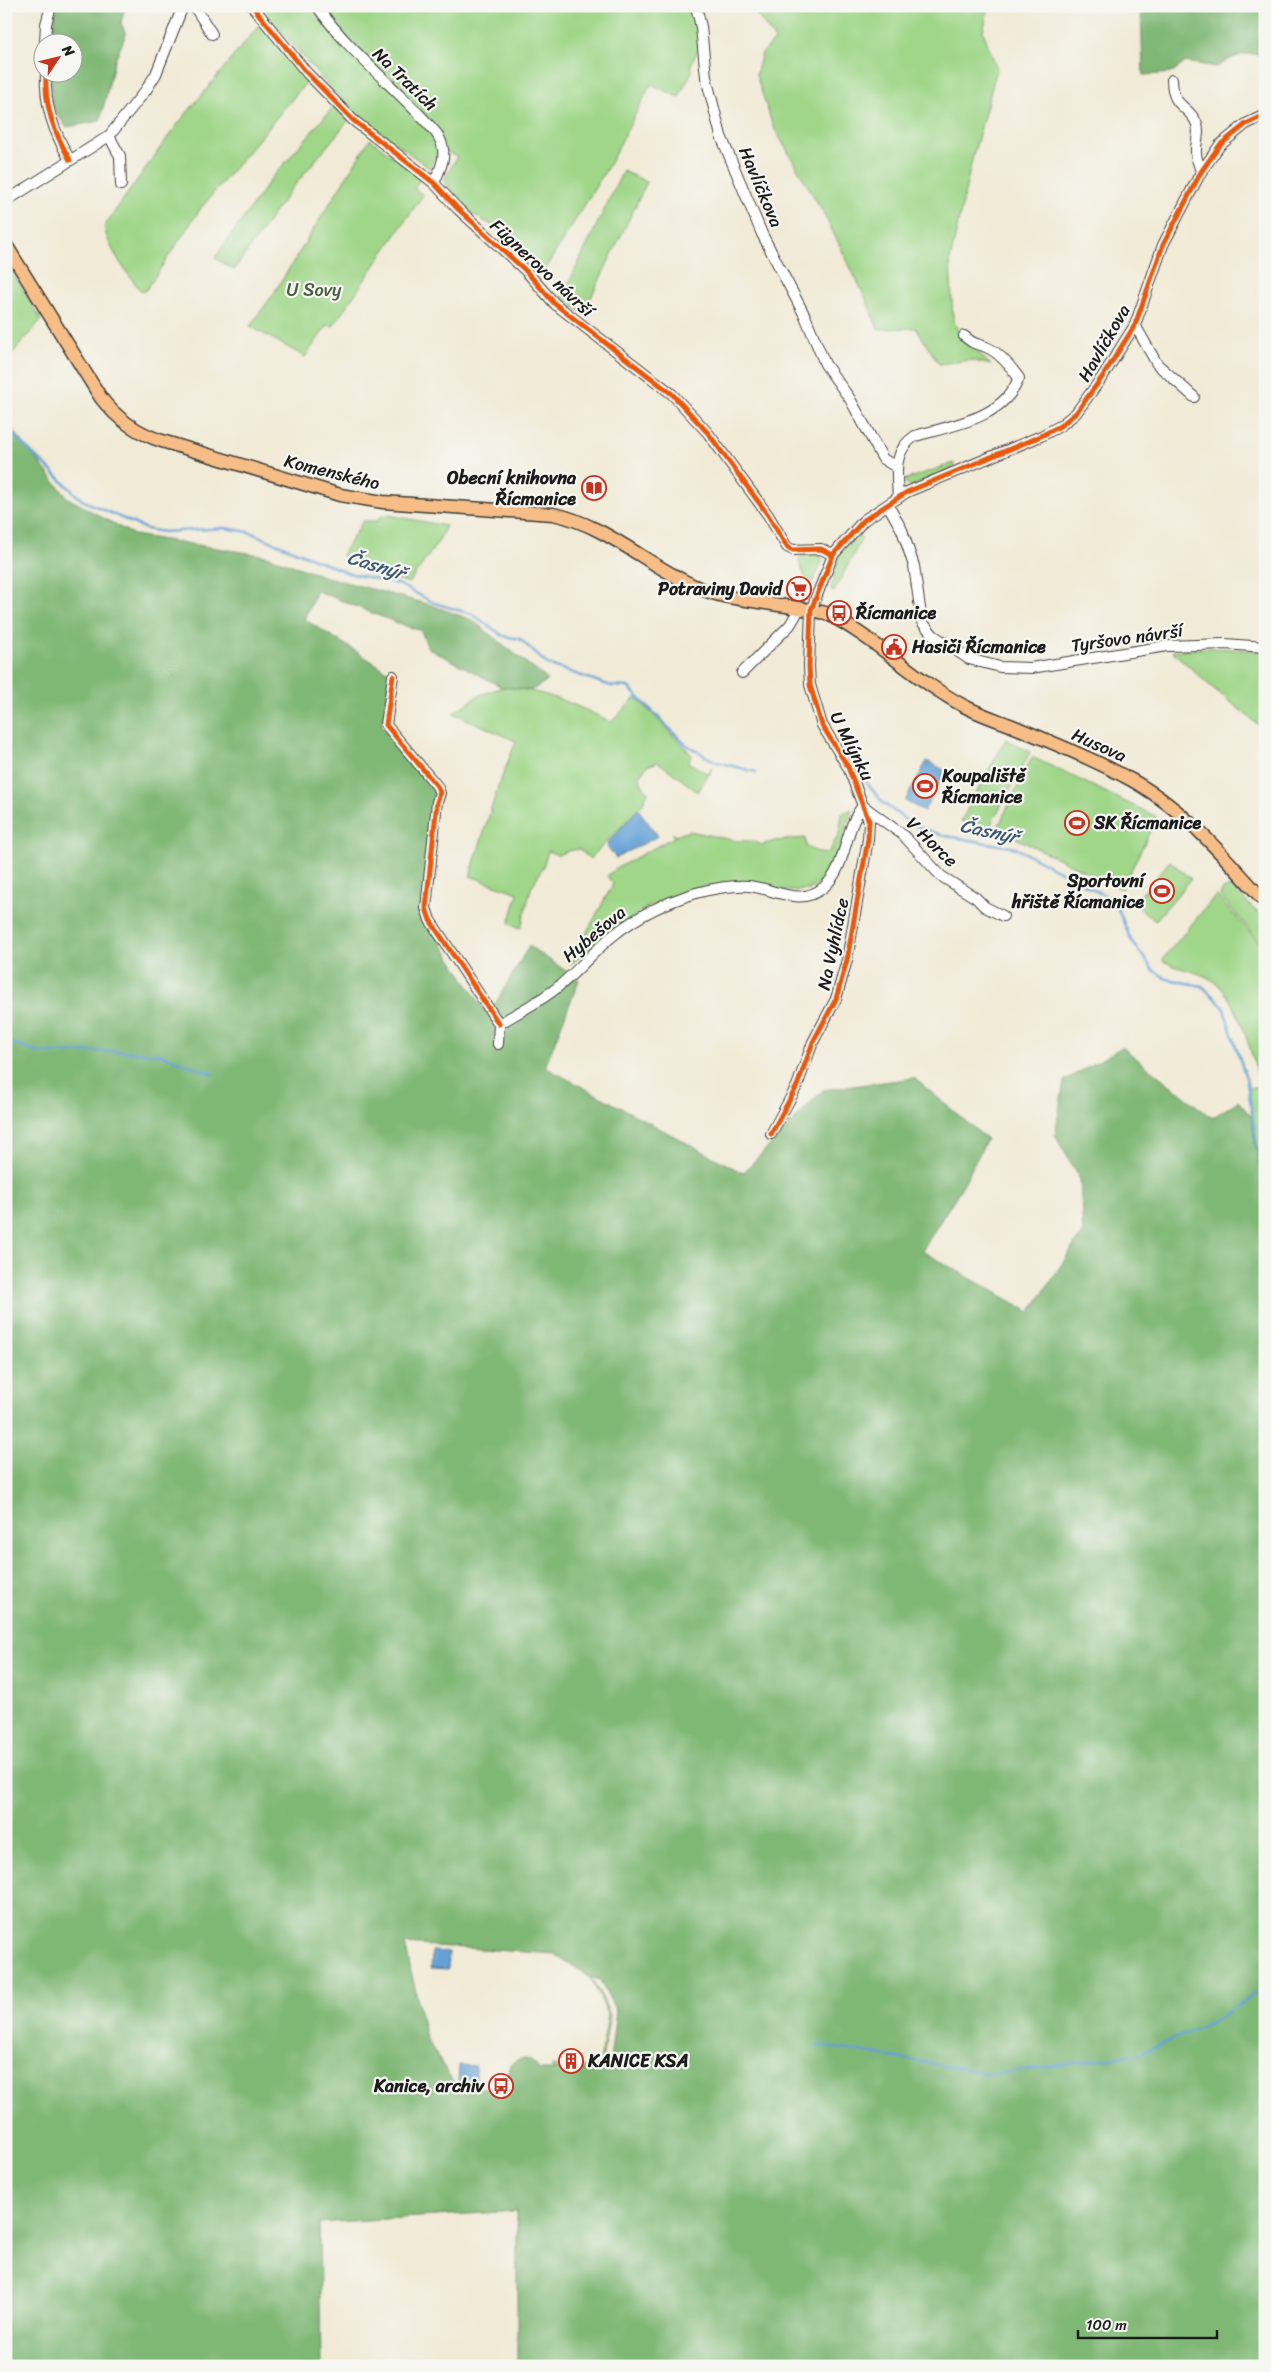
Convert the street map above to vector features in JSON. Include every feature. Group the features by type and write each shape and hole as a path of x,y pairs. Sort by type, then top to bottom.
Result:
{"main road":[{"name":"Komenského","path":"6,244 106,405 124,422 147,435 340,495 383,502 553,514 567,517 585,523 672,576 700,589 726,598 806,609"},
{"name":"Husova","path":"806,609 826,612 840,620 893,659 964,706 1100,764 1143,786 1192,825 1265,902"}],"street":[{"path":"46,32 50,6"},
{"path":"6,201 109,136 146,90 156,74 183,6"},
{"path":"194,6 212,34"},
{"name":"Fügnerovo návrší","path":"252,6 312,78 353,120 434,183 474,225 494,240 525,270 555,304 672,394 708,434 752,492 787,548 793,550 821,549 833,555"},
{"name":"Na Tratích","path":"317,6 362,61 437,134 444,149 444,158 434,183"},
{"name":"Havlíčkova","path":"696,6 701,27 706,77 721,136 762,234 805,316 825,364 850,399 883,459 896,467"},
{"path":"1172,80 1172,93 1177,104 1195,121 1198,129 1196,154 1201,172"},
{"path":"46,82 45,92 51,121 70,160"},
{"name":"Havlíčkova","path":"806,609 833,555 864,520 898,498 1041,436 1060,426 1076,413 1088,398 1135,325 1163,245 1201,172 1220,145 1246,124 1265,115"},
{"path":"109,136 120,156 120,185"},
{"name":"Havlíčkova","path":"1135,325 1157,364 1194,397"},
{"path":"898,498 896,467 900,451 907,441 915,436 979,418 1004,402 1019,378 1010,366 986,347 976,346 964,336"},
{"name":"Tyršovo návrší","path":"888,505 902,530 914,566 922,622 933,634 969,659 1000,668 1031,668 1167,646 1225,644 1265,646"},
{"path":"742,673 806,609"},
{"name":"U Mlýnku","path":"806,609 809,675 818,717 848,767 863,806"},
{"path":"393,676 386,726 437,786 440,793 437,802 426,908 435,928 499,1024 498,1044"},
{"name":"V Horce","path":"863,806 903,834 941,876 976,898 985,907 1003,916"},
{"name":"Hybešova","path":"499,1024 554,990 614,934 647,912 685,896 728,887 750,886 794,897 816,892 825,886 840,866 855,817 863,806"},
{"name":"Na Vyhlídce","path":"771,1134 797,1086 813,1042 836,999 847,960 868,839 869,821 863,806"}],"green space":[{"path":"56,6 125,6 121,23 126,34 114,63 100,121 66,127 53,107 51,82 82,82 82,32 53,32"},
{"path":"258,6 679,6 680,9 688,7 696,12 701,44 691,64 692,71 679,97 651,84 609,165 542,274 501,231 465,209 444,180 457,157 440,148 429,168 355,113 332,90"},
{"path":"751,6 989,6 983,31 997,69 972,160 950,260 953,320 962,337 991,365 971,360 939,364 916,328 878,329 865,297 825,216 773,126 756,75 762,53 775,40"},
{"path":"1141,6 1265,6 1265,55 1240,55 1217,67 1186,62 1171,73 1143,75"},
{"path":"260,24 309,79 201,208 146,290 142,292 125,270 108,241 105,225 173,130"},
{"path":"334,106 348,121 289,192 234,270 215,258 271,179"},
{"name":"U Sovy","path":"370,139 421,178 414,188 423,195 333,326 328,324 305,357 250,326 272,296"},
{"path":"623,171 647,182 583,314 562,297"},
{"path":"6,261 41,320 6,361"},
{"path":"6,421 68,498 134,535 267,556 323,576 431,605 472,620 548,680 532,690 502,687 428,648 421,631 317,591 304,619 392,674 382,725 434,791 422,913 486,1013 491,1011 529,946 579,980 545,1067 743,1173 823,1090 914,1078 987,1139 964,1183 922,1251 1030,1312 1083,1232 1080,1179 1055,1135 1064,1081 1122,1047 1212,1118 1238,1101 1251,1116 1259,1167 1265,1177 1265,2366 517,2366 517,2211 319,2223 321,2366 6,2366","holes":["405,1944 555,1954 590,1977 600,1980 616,2011 609,2069 601,2071 539,2070 531,2061 519,2059 511,2066 509,2074 510,2084 502,2088 457,2088 426,2038"]},
{"path":"954,463 955,467 910,487 904,480"},
{"path":"383,514 446,526 438,542 409,583 368,569 344,558 342,555 363,521 377,521"},
{"path":"857,534 862,538 834,592 830,590 836,562 843,549"},
{"path":"810,553 817,554 823,560 814,580 808,583 799,562 800,558"},
{"path":"1211,648 1265,651 1265,730 1208,684 1172,651"},
{"path":"502,687 546,695 584,709 611,722 636,697 692,755 688,762 708,775 698,792 658,762 647,766 640,775 641,783 648,792 642,805 590,859 579,849 558,855 548,851 543,867 531,888 521,928 509,924 518,893 470,876 497,790 516,741 453,713 478,696"},
{"path":"1006,739 1030,752 985,835 961,821"},
{"name":"SK Řícmanice","path":"1032,757 1157,817 1122,889 997,829"},
{"path":"852,809 835,864 824,881 809,890 790,891 705,886 686,891 644,909 569,965 613,884 607,876 615,869 674,837 673,833 675,836 689,831 737,841 752,841 762,845 775,841 805,838 806,847 822,854 829,852 839,834 842,814"},
{"name":"Sportovní hřiště Řícmanice","path":"1170,861 1191,879 1155,921 1134,903"},
{"path":"1231,886 1265,920 1265,947 1220,896 1223,889"},
{"path":"1216,895 1265,949 1265,1083 1260,1082 1242,1026 1229,999 1221,988 1206,977 1162,960"},
{"path":"1265,1086 1265,1177 1259,1167 1248,1088"},
{"path":"590,1977 610,2015 600,2071 552,2069 552,2066 599,2068 608,2014"}],"water":[{"name":"Koupaliště Řícmanice","path":"927,761 946,771 924,811 905,801"},
{"path":"638,809 658,836 616,858 607,846 608,843"},
{"path":"432,1951 449,1952 448,1969 431,1968"},
{"path":"459,2065 476,2066 476,2083 458,2082"}],"waterway":[{"name":"Časnýř","path":"6,428 82,500 146,529 164,532 224,528 249,532 348,573 398,584 434,603 472,614 503,636 520,639 547,664 611,686 628,687 685,744 714,761 756,772"},
{"name":"Časnýř","path":"856,769 883,803 911,824 941,835 1016,848 1104,895 1118,909 1131,940 1153,970 1167,979 1202,986 1223,1006 1246,1078 1265,1187"},
{"path":"6,1041 39,1053 119,1051 159,1054 213,1074"},
{"path":"817,2045 995,2074 1138,2054 1213,2022 1265,1987"}],"cycle path":[{"path":"252,6 307,73 353,120 434,183 457,208 525,270 555,304 672,394 708,433 768,515 787,547 793,550 821,549 833,555"},
{"path":"46,82 51,118 70,160"},
{"path":"771,1134 797,1086 813,1042 836,999 847,960 868,839 869,821 848,767 822,725 810,685 811,610 833,555 864,520 907,492 1041,436 1060,426 1076,413 1103,376 1135,325 1163,245 1201,172 1220,145 1246,124 1265,115"},
{"path":"393,676 386,725 437,786 440,793 437,802 426,908 430,920 499,1024"}],"place":[{"name":"Obecní knihovna Řícmanice","path":"594,488"},
{"name":"Potraviny David","path":"799,589"},
{"name":"Řícmanice","path":"839,613"},
{"name":"Hasiči Řícmanice","path":"894,647"},
{"name":"Koupaliště Řícmanice","path":"925,786"},
{"name":"SK Řícmanice","path":"1077,823"},
{"name":"Sportovní hřiště Řícmanice","path":"1162,891"},
{"name":"KANICE KSA","path":"571,2061"},
{"name":"Kanice, archiv","path":"501,2086"}]}
